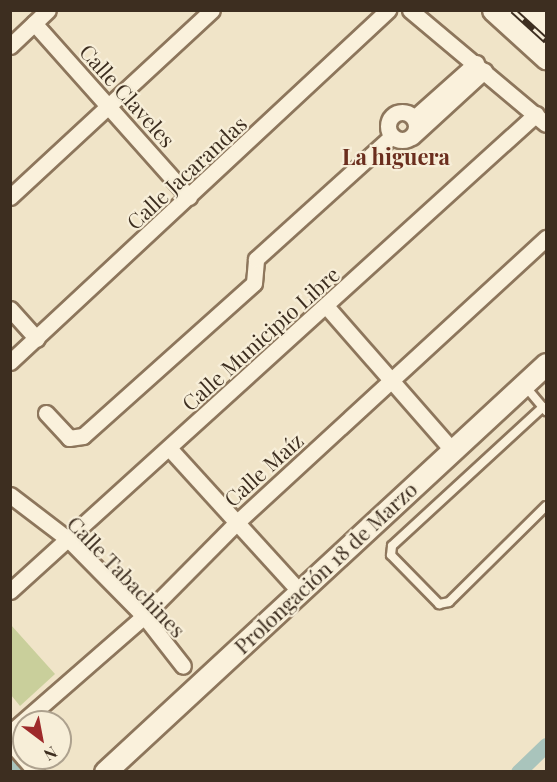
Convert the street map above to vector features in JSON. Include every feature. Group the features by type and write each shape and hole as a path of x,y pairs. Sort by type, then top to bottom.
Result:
{"street":[{"path":"10,46 48,10"},
{"path":"10,197 109,102 212,10"},
{"name":"Calle Jacarandas","path":"10,362 388,10"},
{"path":"410,10 541,119"},
{"path":"529,10 546,26"},
{"path":"494,11 546,58"},
{"name":"Calle Claveles","path":"34,23 109,102 189,197"},
{"path":"414,118 480,67"},
{"path":"412,136 416,128 414,118 404,112 393,116 388,126 392,136 402,140 412,136 480,67"},
{"name":"Calle Municipio Libre","path":"10,591 541,119"},
{"path":"46,413 69,438 83,436 254,283 256,259 392,136"},
{"name":"Calle Maíz","path":"10,733 144,616 235,524 546,238"},
{"path":"327,307 452,450"},
{"path":"10,309 37,339"},
{"name":"Prolongación 18 de Marzo","path":"105,771 298,590 546,364"},
{"path":"169,448 235,524 298,590"},
{"name":"Calle Tabachines","path":"10,495 69,540 144,616 183,666"}],"lane":[{"path":"524,384 544,409 392,546 391,555 439,604 449,602 546,506"}],"green space":[{"path":"11,625 55,674 20,706 11,695"}],"waterway":[{"path":"518,772 546,745"},
{"path":"10,765 16,772"}],"railway":[{"path":"513,10 546,40"}],"district":[{"name":"La higuera","path":"396,157"}]}
